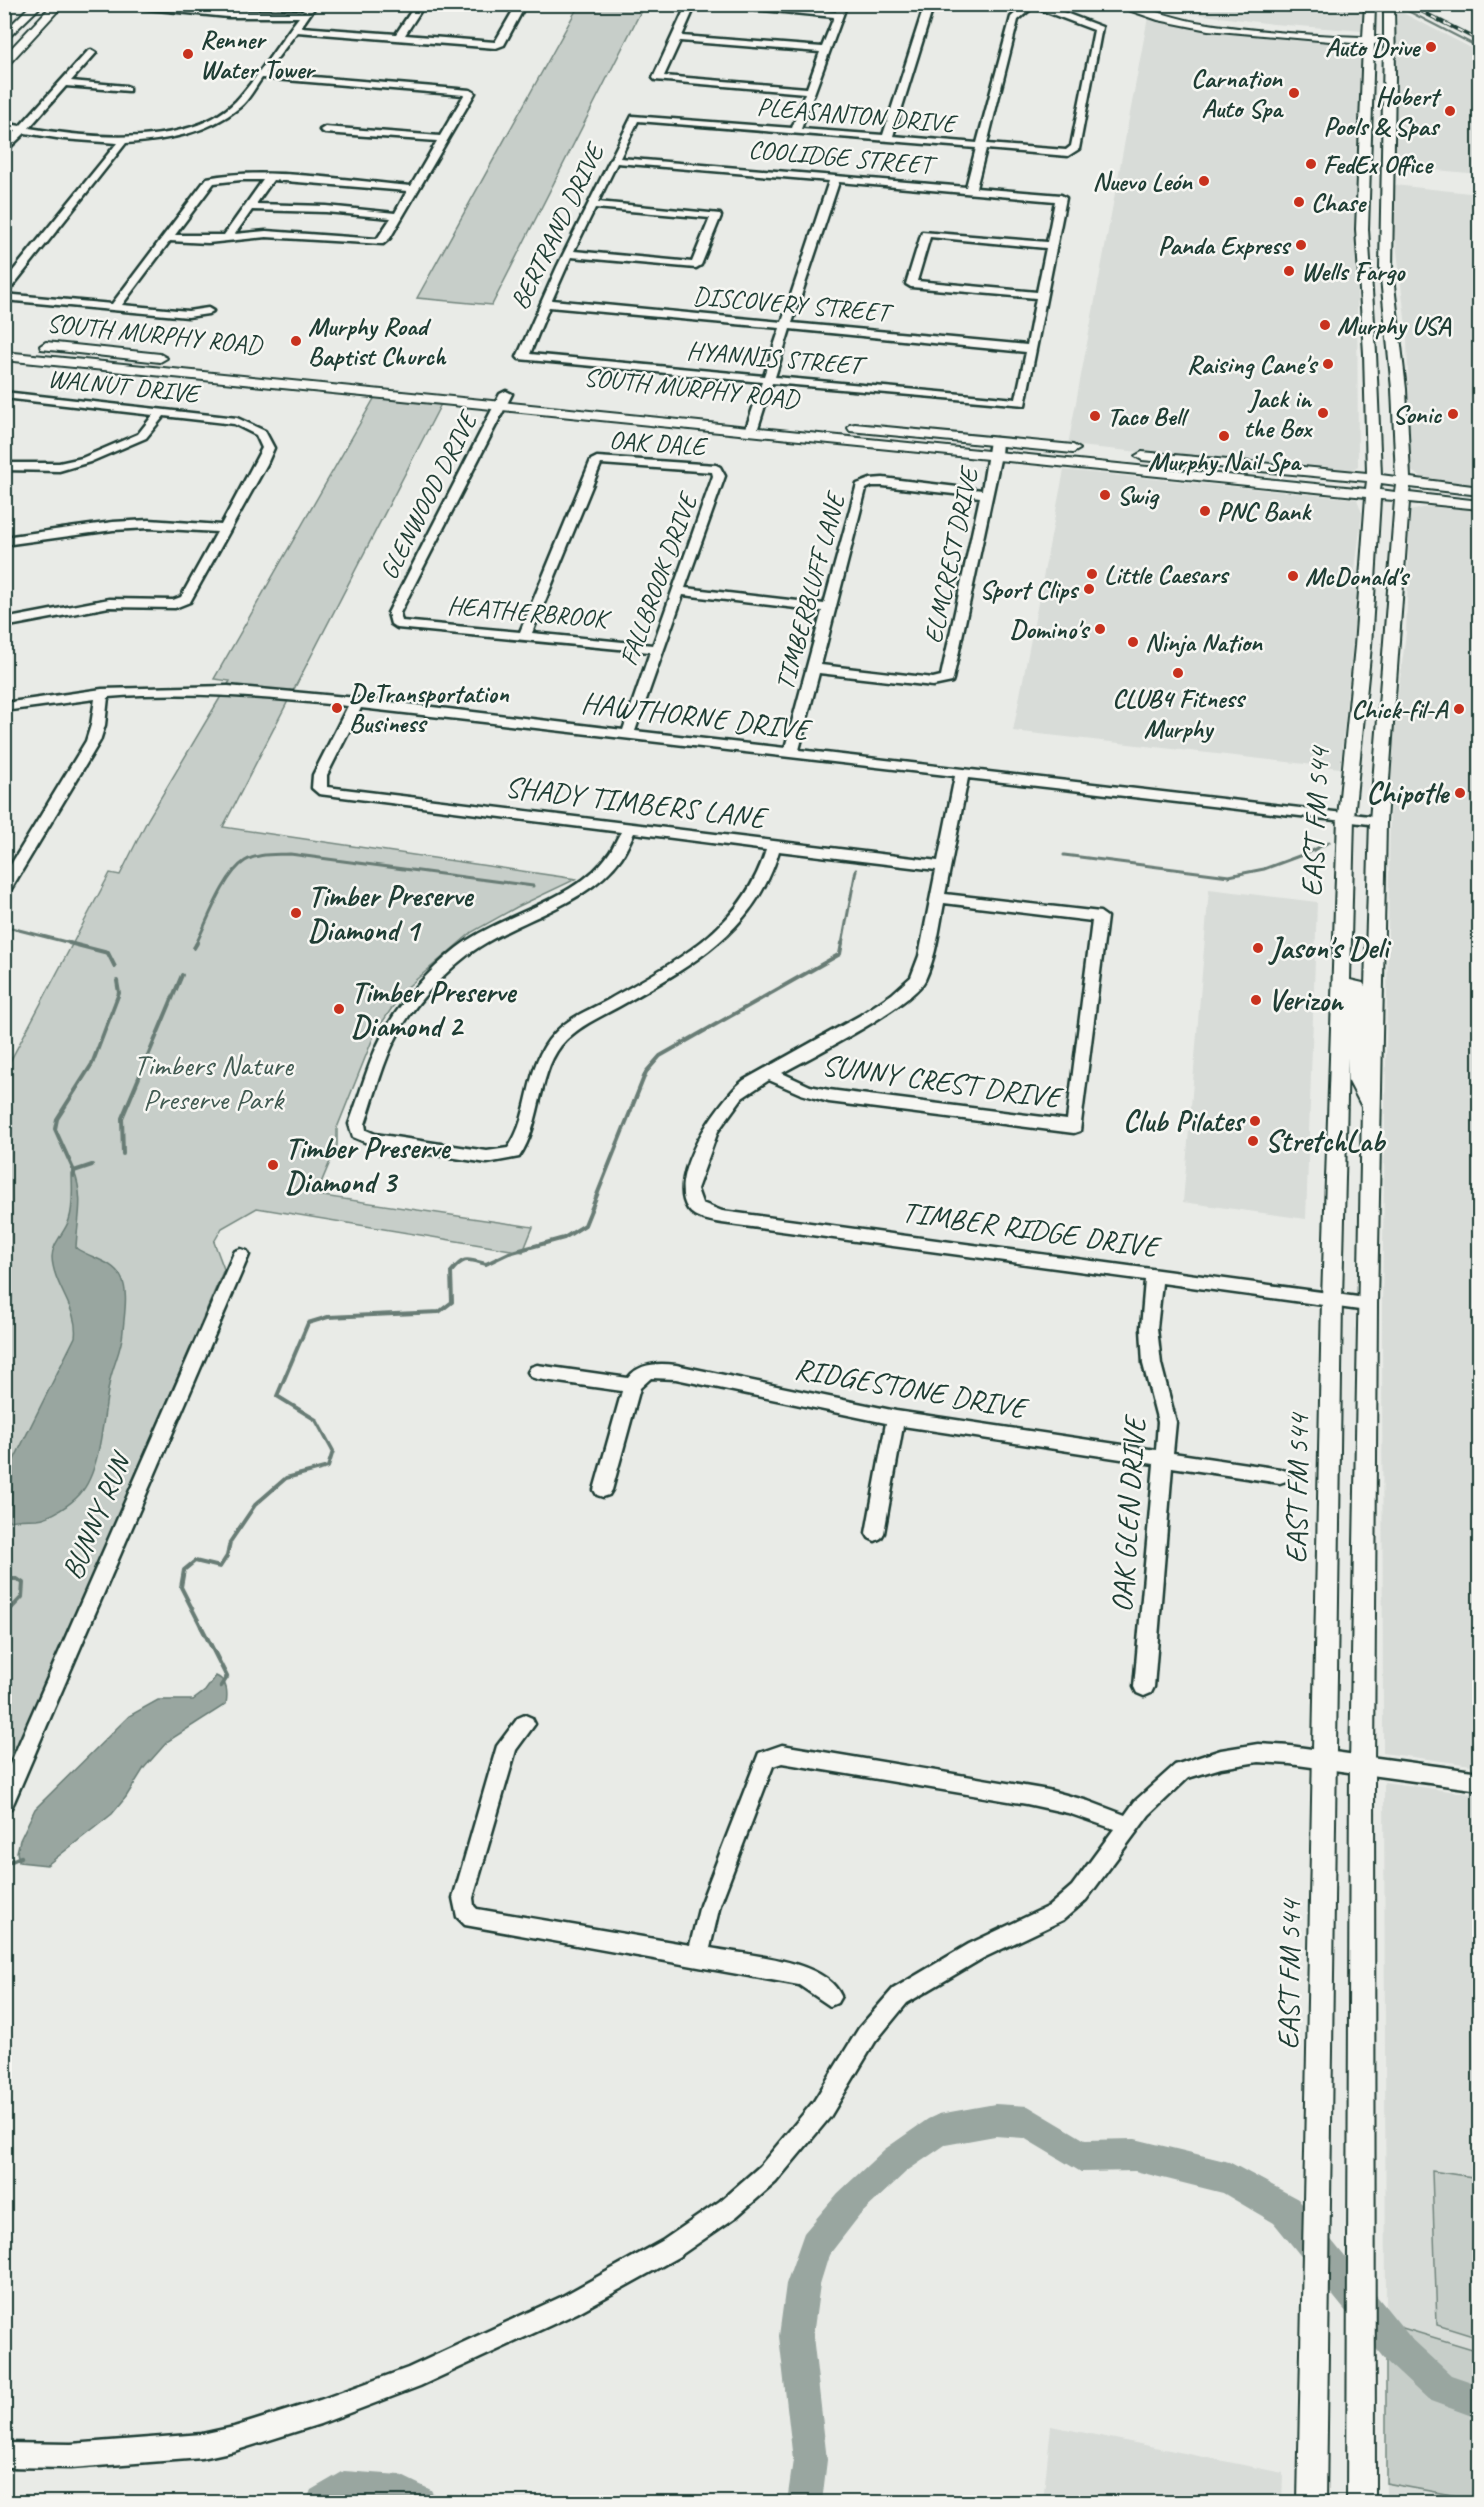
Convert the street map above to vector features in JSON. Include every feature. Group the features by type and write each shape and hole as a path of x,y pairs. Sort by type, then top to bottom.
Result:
{"main road":[{"path":"4,39 38,4"},
{"path":"4,63 59,4"},
{"path":"1116,4 1187,23 1390,39"},
{"path":"1148,4 1261,29"},
{"name":"EAST FM 544","path":"1312,2502 1332,1299 1346,817 1365,612 1373,485 1367,300 1362,229 1370,4"},
{"name":"EAST FM 544","path":"1361,2493 1362,1766 1367,1304 1378,821 1402,489 1399,389 1388,302 1385,234 1389,4"},
{"path":"1366,123 1388,124"},
{"path":"1364,184 1386,186"},
{"path":"1367,300 1388,302"},
{"name":"SOUTH MURPHY ROAD","path":"37,345 203,370"},
{"name":"SOUTH MURPHY ROAD","path":"4,356 203,370 1402,489"},
{"path":"1402,489 1479,491"},
{"path":"1402,489 1479,505"},
{"path":"1365,612 1394,616"},
{"path":"1341,984 1357,987 1357,1080 1372,1107"}],"street":[{"path":"100,4 228,14 306,14"},
{"path":"4,126 123,141 165,137 202,126 221,117 238,104 313,4"},
{"path":"399,38 421,4"},
{"path":"295,29 496,45 501,43 522,4"},
{"path":"692,4 657,78 809,91"},
{"path":"706,4 839,15"},
{"path":"795,132 843,4"},
{"path":"887,139 930,4"},
{"path":"970,191 1014,19 1033,4"},
{"name":"PLEASANTON DRIVE","path":"635,118 1068,153 1076,147 1099,29 1033,4"},
{"path":"677,38 825,50"},
{"path":"4,150 91,53"},
{"path":"167,238 195,240 266,234 379,242 385,238 470,93 260,75"},
{"path":"64,83 126,89"},
{"name":"BERTRAND DRIVE","path":"523,357 546,303 635,118"},
{"path":"325,130 443,139"},
{"path":"4,290 123,141"},
{"name":"COOLIDGE STREET","path":"614,160 1061,198 1052,244"},
{"path":"116,306 211,180 270,177 413,189"},
{"path":"227,238 270,177"},
{"path":"753,424 835,179"},
{"path":"569,254 696,265 716,216 593,205"},
{"path":"250,207 289,207 398,216"},
{"path":"1031,349 1052,244 926,234 911,284 1041,295"},
{"path":"4,297 188,314 208,311"},
{"name":"DISCOVERY STREET","path":"546,303 1031,349"},
{"name":"HYANNIS STREET","path":"523,357 1021,403 1031,349"},
{"name":"WALNUT DRIVE","path":"4,395 237,421 261,433 268,448 225,529"},
{"name":"GLENWOOD DRIVE","path":"397,620 394,613 503,400"},
{"path":"4,466 59,467 86,460 142,436 161,413"},
{"name":"ELMCREST DRIVE","path":"813,668 933,682 948,679 995,448"},
{"name":"OAK DALE","path":"525,635 597,460 716,469 719,476"},
{"name":"FALLBROOK DRIVE","path":"628,733 719,476"},
{"name":"TIMBERBLUFF LANE","path":"791,753 861,487 870,483 986,494"},
{"path":"4,541 125,525 149,524 225,529 191,592 186,599 175,604 109,603 4,623"},
{"path":"677,591 829,608"},
{"name":"HEATHERBROOK","path":"397,620 397,624 404,625 656,649"},
{"name":"HAWTHORNE DRIVE","path":"4,706 102,693 154,689 213,689 357,702 1378,821"},
{"path":"4,889 93,741 100,718 102,693"},
{"name":"SHADY TIMBERS LANE","path":"357,702 320,775 319,788 335,793 945,867"},
{"path":"768,1073 864,1020 897,999 917,980 926,956 962,774"},
{"path":"629,829 616,855 598,875 573,892 474,944 453,959 401,1015 389,1036 357,1124 359,1133 372,1139 487,1157 513,1153 522,1139 543,1067 555,1042 578,1024 688,961 711,944 748,904 757,890 774,846"},
{"name":"SUNNY CREST DRIVE","path":"768,1073 806,1090 829,1096 1074,1127 1100,917 938,898"},
{"name":"TIMBER RIDGE DRIVE","path":"768,1073 737,1094 711,1129 688,1189 695,1207 705,1212 722,1217 1367,1304"},
{"name":"BUNNY RUN","path":"4,1802 241,1255"},
{"name":"OAK GLEN DRIVE","path":"1144,1687 1167,1422 1152,1364 1149,1328 1154,1275"},
{"name":"RIDGESTONE DRIVE","path":"632,1386 636,1379 647,1372 655,1370 676,1372 897,1418 1280,1476"},
{"path":"537,1372 632,1386 603,1490"},
{"path":"875,1533 897,1418"},
{"path":"525,1724 507,1746 463,1898 464,1910 472,1918 804,1976 830,1996"},
{"path":"4,2455 71,2456 201,2446 234,2439 320,2412 412,2378 569,2305 670,2249 728,2210 768,2174 822,2109 867,2035 900,1996 976,1951 1056,1913 1079,1893 1128,1826 1163,1787 1182,1772 1199,1765 1258,1753 1290,1755 1479,1781"},
{"path":"698,1956 710,1905 766,1759 782,1754 1081,1806 1100,1812 1128,1826"}],"shaded area":[{"path":"1152,5 1364,5 1363,31 1273,24 1189,13"},
{"path":"1397,10 1479,52 1479,174 1394,166"},
{"path":"1148,17 1245,34 1363,43 1357,271 1358,466 1347,472 1068,445"},
{"path":"1394,185 1479,194 1479,486 1426,480 1410,470 1407,335 1394,226"},
{"path":"1064,470 1357,499 1362,513 1355,570 1360,575 1340,768 1013,731"},
{"path":"1436,505 1480,510 1479,1766 1383,1753 1382,1306 1391,748 1406,633 1410,511"},
{"path":"1209,889 1317,902 1306,1219 1183,1202"},
{"path":"74,1171 80,1201 76,1248 113,1267 123,1283 125,1311 120,1349 110,1380 97,1456 93,1470 80,1494 66,1506 42,1518 10,1521 5,1516 5,1478 75,1337 73,1317 53,1268 52,1257 54,1247 71,1215 72,1173"},
{"path":"216,1676 223,1681 226,1688 226,1704 168,1741 144,1768 112,1814 47,1865 19,1862 17,1852 20,1840 35,1809 129,1716 158,1700 193,1700 205,1691"},
{"path":"1384,1782 1479,1795 1479,2351 1386,2323"},
{"path":"1051,2426 1283,2473 1282,2502 1043,2502"},
{"path":"1386,2483 1480,2500 1479,2502 1386,2502"}],"green space":[{"path":"579,5 644,5 492,305 417,298"},
{"name":"Timbers Nature Preserve Park","path":"375,397 441,404 223,827 576,879 517,907 472,932 404,990 375,1033 337,1128 337,1145 316,1195 533,1227 523,1252 257,1208 222,1228 214,1242 224,1269 5,1779 5,1071 110,873 120,875 148,819 230,681 214,679"},
{"path":"1432,2171 1479,2178 1479,2338 1437,2325"},
{"path":"1386,2323 1479,2351 1479,2500 1386,2483"}],"waterway":[{"path":"1461,4 1480,16"},
{"path":"1402,8 1480,48"},
{"path":"1064,855 1229,876 1264,869 1310,852 1329,842"},
{"path":"196,944 230,876 245,861 261,856 290,854 533,886"},
{"path":"842,944 856,870"},
{"path":"7,927 74,944"},
{"path":"69,943 108,953 115,967"},
{"path":"194,948 197,943"},
{"path":"202,1628 181,1587 184,1570 195,1561 220,1567 227,1556 230,1542 255,1505 286,1478 328,1467 333,1451 316,1420 277,1396 308,1323 328,1317 439,1312 452,1302 451,1272 459,1263 470,1260 486,1264 509,1253 564,1238 585,1225 646,1072 660,1056 840,954 842,943"},
{"path":"123,1154 122,1118 182,975"},
{"path":"74,1171 55,1129 57,1119 92,1064 119,993 117,981"},
{"path":"74,1171 92,1165"},
{"path":"74,1171 74,1176"},
{"path":"4,1579 17,1579 23,1583 22,1597 4,1616"},
{"path":"201,1626 227,1677 221,1686"},
{"path":"4,1864 21,1857"},
{"path":"804,2502 810,2460 796,2336 803,2284 816,2245 849,2204 896,2160 939,2130 995,2120 1028,2122 1081,2156 1135,2155 1229,2178 1286,2211 1398,2349 1440,2388 1480,2402"},
{"path":"323,2502 344,2489 400,2493 419,2502"}],"railway":[{"path":"1407,4 1480,41"}],"place":[{"name":"Auto Drive","path":"1431,47"},
{"name":"Renner Water Tower","path":"188,54"},
{"name":"Carnation Auto Spa","path":"1294,93"},
{"name":"Hobert Pools & Spas","path":"1450,111"},
{"name":"FedEx Office","path":"1311,164"},
{"name":"Nuevo León","path":"1204,181"},
{"name":"Chase","path":"1299,202"},
{"name":"Panda Express","path":"1301,245"},
{"name":"Wells Fargo","path":"1289,271"},
{"name":"Murphy USA","path":"1325,325"},
{"name":"Murphy Road Baptist Church","path":"296,341"},
{"name":"Raising Cane's","path":"1328,364"},
{"name":"Jack in the Box","path":"1323,413"},
{"name":"Sonic","path":"1453,414"},
{"name":"Taco Bell","path":"1095,416"},
{"name":"Murphy Nail Spa","path":"1224,436"},
{"name":"Swig","path":"1105,495"},
{"name":"PNC Bank","path":"1205,511"},
{"name":"Little Caesars","path":"1092,574"},
{"name":"McDonald's","path":"1293,576"},
{"name":"Sport Clips","path":"1089,589"},
{"name":"Domino's","path":"1100,629"},
{"name":"Ninja Nation","path":"1133,642"},
{"name":"CLUB4 Fitness Murphy","path":"1178,673"},
{"name":"DeTransportation Business","path":"337,708"},
{"name":"Chick-fil-A","path":"1459,709"},
{"name":"Chipotle","path":"1460,793"},
{"name":"Timber Preserve Diamond 1","path":"296,913"},
{"name":"Jason's Deli","path":"1258,948"},
{"name":"Verizon","path":"1256,1000"},
{"name":"Timber Preserve Diamond 2","path":"339,1009"},
{"name":"Club Pilates","path":"1255,1121"},
{"name":"StretchLab","path":"1253,1141"},
{"name":"Timber Preserve Diamond 3","path":"273,1165"}]}
